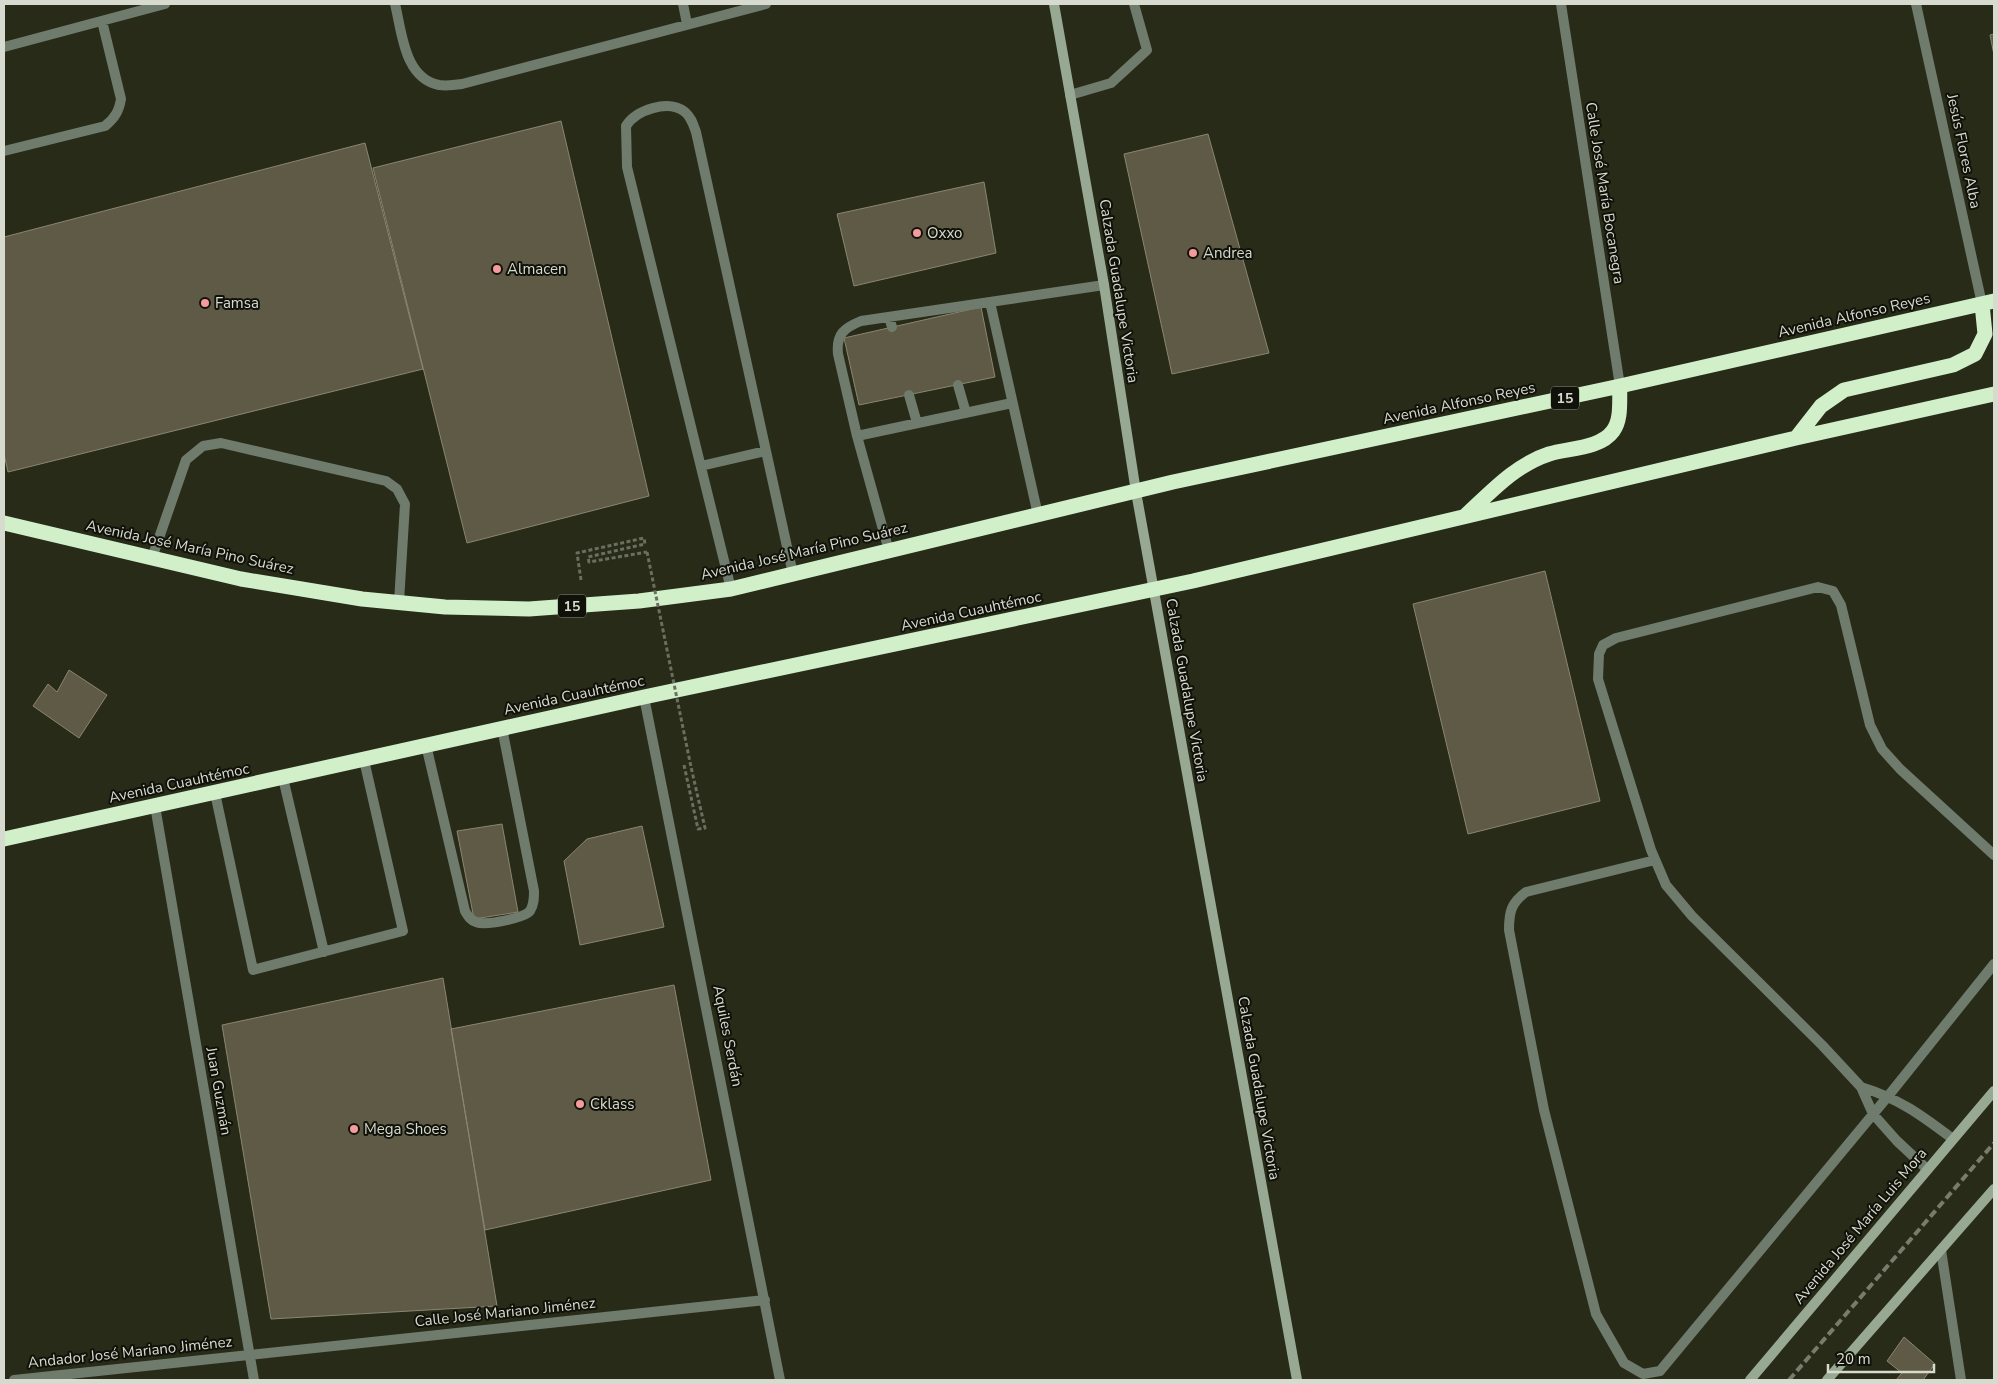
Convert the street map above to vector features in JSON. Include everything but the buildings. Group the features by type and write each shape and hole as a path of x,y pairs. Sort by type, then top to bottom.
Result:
{"highway":[{"name":"Avenida Alfonso Reyes","path":"1136,492 1620,386 1988,302"},
{"path":"1796,438 1821,406 1844,390 1953,365 1975,354 1985,334 1988,302"},
{"path":"1464,516 1525,464 1549,454 1600,442 1613,432 1618,420 1620,386"},
{"path":"1153,589 1796,438 1994,394"},
{"name":"Avenida José María Pino Suárez","path":"4,523 241,579 362,599 445,607 529,609 638,601 731,589 1136,492"},
{"name":"Avenida Cuauhtémoc","path":"4,839 644,697 1153,589"}],"street":[{"path":"4,47 166,4"},
{"path":"396,4 407,52 414,69 423,79 439,85 462,84 766,4"},
{"path":"683,4 687,24"},
{"name":"Calzada Guadalupe Victoria","path":"1054,4 1104,285 1153,589 1297,1380"},
{"path":"1070,95 1111,83 1147,50 1134,4"},
{"name":"Calle José María Bocanegra","path":"1561,4 1620,386"},
{"name":"Jesús Flores Alba","path":"1916,4 1988,302"},
{"path":"4,151 105,126 113,120 119,111 121,99 102,22"},
{"path":"731,589 627,167 625,149 626,126 637,114 656,107 675,107 685,112 694,126 793,574"},
{"path":"890,551 857,436 837,342 840,333 861,320 890,322 990,302 1104,285"},
{"path":"990,302 1038,515"},
{"path":"958,385 966,413"},
{"path":"909,395 917,423"},
{"path":"857,436 1012,403"},
{"path":"152,558 186,460 203,446 221,443 386,481 397,489 405,504 400,602"},
{"path":"700,466 766,452"},
{"path":"1927,1169 1873,1114 1861,1087 1822,1045 1692,916 1666,885 1655,860 1598,678 1599,654 1603,645 1616,638 1668,623 1754,604 1818,587 1833,591 1841,605 1875,739 1900,769 1994,855"},
{"name":"Aquiles Serdán","path":"644,697 780,1380"},
{"path":"426,745 465,911 469,918 475,922 488,923 524,915 533,906 534,891 502,728"},
{"path":"215,793 254,970 404,931 364,760"},
{"path":"283,778 324,952"},
{"name":"Juan Guzmán","path":"154,806 254,1380"},
{"path":"1655,860 1526,892 1513,904 1509,913 1509,930 1544,1110 1596,1314 1624,1362 1644,1374 1660,1371 1889,1096 1994,964"},
{"path":"1861,1087 1889,1096 1925,1117 1953,1139"},
{"name":"Avenida José María Luis Mora","path":"1750,1380 1994,1091"},
{"path":"1827,1380 1994,1189"},
{"path":"1941,1250 1961,1380"},
{"name":"Calle José Mariano Jiménez","path":"249,1354 765,1300"},
{"name":"Andador José Mariano Jiménez","path":"14,1380 249,1354"}],"path":[{"path":"577,553 644,538 646,544 588,557 589,562 647,552 705,828 698,829 684,765"}],"railway":[{"path":"1789,1380 1994,1143"}],"place":[{"name":"Oxxo","path":"917,233"},
{"name":"Andrea","path":"1193,253"},
{"name":"Almacen","path":"497,269"},
{"name":"Famsa","path":"205,303"},
{"name":"Cklass","path":"580,1104"},
{"name":"Mega Shoes","path":"354,1129"}]}
